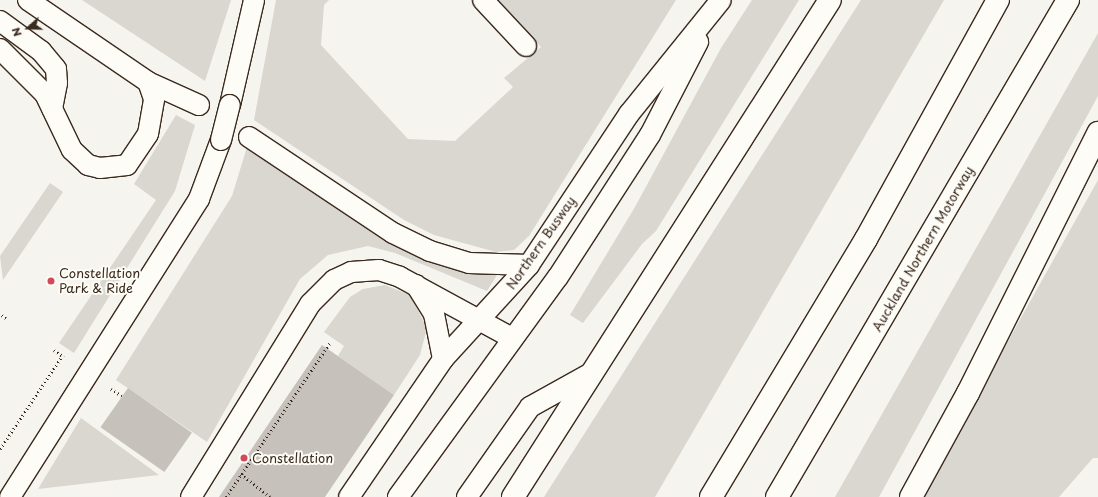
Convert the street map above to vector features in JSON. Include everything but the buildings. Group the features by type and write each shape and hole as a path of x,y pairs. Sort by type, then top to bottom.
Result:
{"highway":[{"path":"512,497 830,0"},
{"path":"711,497 866,239 998,0"},
{"name":"Auckland Northern Motorway","path":"777,497 1068,0"},
{"path":"911,497 968,393 1098,134"}],"lane":[{"path":"28,0 148,82 199,105"},
{"path":"10,497 199,199 221,140 254,0"},
{"path":"483,0 526,46"},
{"name":"Northern Busway","path":"349,497 443,359 529,265 629,114 719,3"},
{"name":"Northern Busway","path":"398,497 512,338 558,277 650,135 719,3"},
{"path":"0,22 41,52 56,69 58,83 52,110"},
{"path":"0,49 34,80 78,158 100,168 127,165 152,122 154,99 148,82"},
{"path":"249,137 393,233 430,251 469,263 529,265"},
{"path":"191,497 310,304 324,289 351,272 366,269 379,270 415,285 480,319 512,338"},
{"path":"415,285 434,314 443,359"},
{"path":"468,497 530,408 591,373"}],"path":[{"path":"2,315 6,318"},
{"path":"226,497 330,343"},
{"path":"54,350 71,362"},
{"path":"0,449 62,356"},
{"path":"241,474 271,497"}],"shaded area":[{"path":"82,0 231,0 205,81"},
{"path":"276,0 329,0 324,5 321,45 408,139 455,141 513,87 504,78 541,47 497,0 676,0 529,236 514,250 496,252 434,235 404,220 254,120"},
{"path":"752,0 799,0 656,231 642,244 583,323 570,315 635,207 721,48"},
{"path":"861,0 944,0 655,497 544,497"},
{"path":"1098,33 1098,96 879,497 835,497"},
{"path":"176,115 195,125 175,191 74,353 59,343 156,200 134,184"},
{"path":"247,147 471,271 497,275 487,291 395,253 368,246 328,255 300,279 207,442 116,380 232,196"},
{"path":"1098,180 1098,458 1093,458 1059,497 921,497"},
{"path":"50,183 63,192 3,280 0,256"},
{"path":"385,285 410,295 427,328 420,355 394,395 338,356 344,346 324,332 350,297 363,289"},
{"path":"81,418 159,475 38,489"}],"place":[{"name":"Constellation Park & Ride","path":"51,281"},
{"name":"Constellation","path":"244,458"}]}
